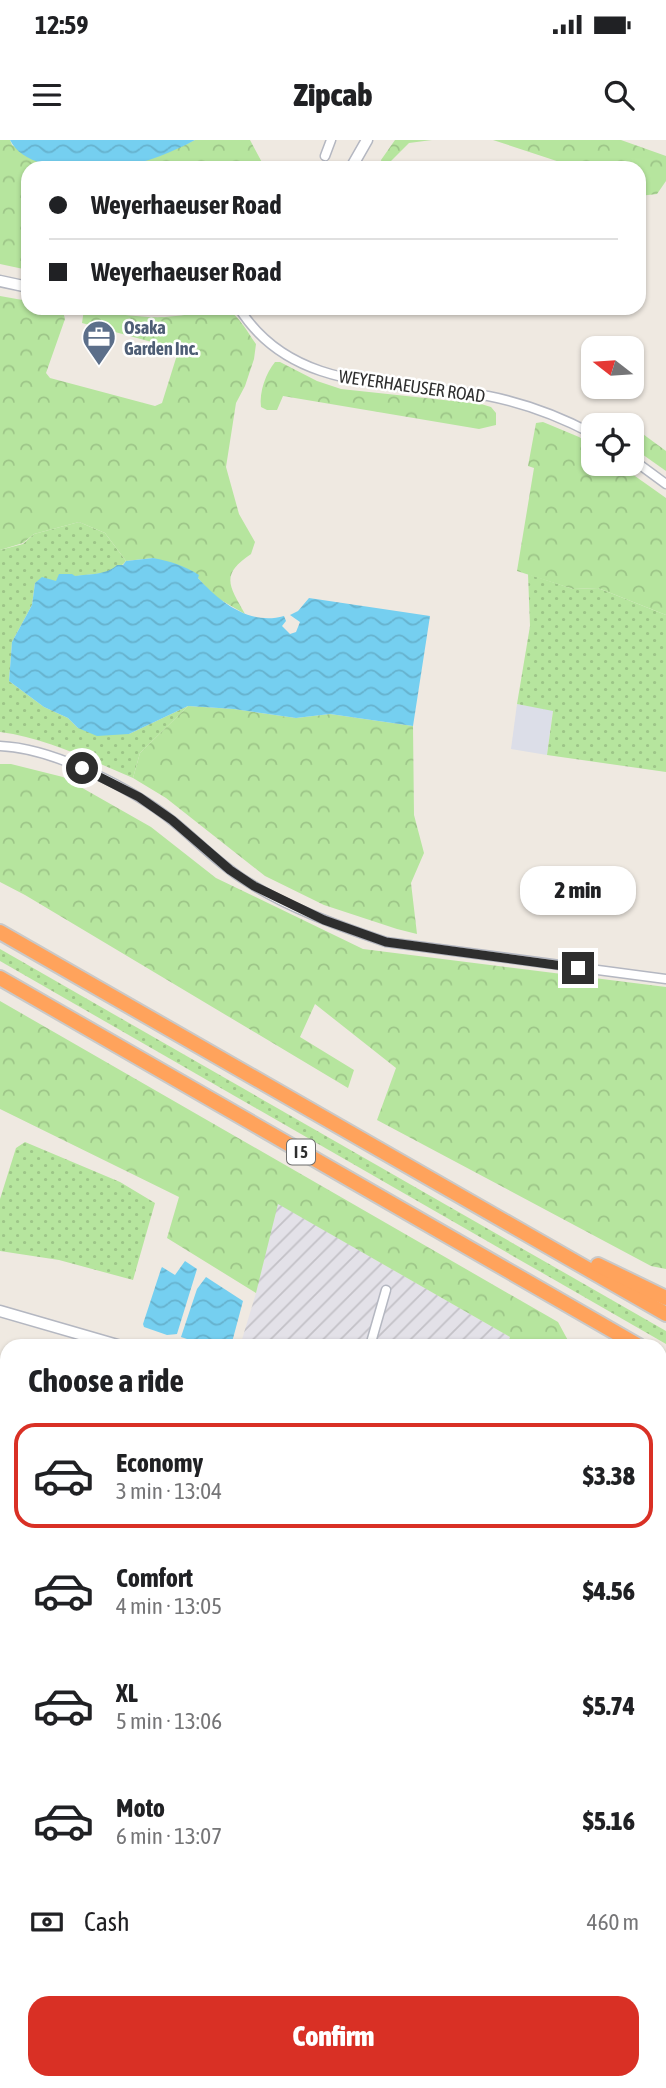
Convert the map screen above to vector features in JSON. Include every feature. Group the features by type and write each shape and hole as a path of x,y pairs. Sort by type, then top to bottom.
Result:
{"highway":[{"name":"I 5","path":"0,932 666,1314"},
{"name":"I 5","path":"0,978 627,1339"},
{"path":"483,1208 666,1298"},
{"path":"603,1325 623,1339"}],"street":[{"path":"325,156 331,140"},
{"path":"355,161 366,143"},
{"path":"0,281 21,285"},
{"name":"WEYERHAEUSER ROAD","path":"247,315 273,344 320,371 365,383 490,396 546,413 581,429"},
{"path":"644,468 666,484"},
{"path":"0,746 29,750 100,776 139,797 172,820 230,870 254,886 290,906 354,931 386,942 666,979"},
{"path":"372,1339 386,1290"},
{"path":"0,1311 97,1339"}],"shaded area":[{"path":"517,704 553,710 547,755 511,749"},
{"path":"277,1203 510,1337 242,1339"}],"green space":[{"path":"0,140 10,140 12,145 44,161 21,161 21,268 0,264"},
{"path":"195,140 250,140 261,161 141,161"},
{"path":"395,140 432,140 409,143 391,161 381,160"},
{"path":"493,140 621,140 666,156 666,181 657,194 646,195 646,161 557,161"},
{"path":"0,296 21,300 21,315 64,315 65,319 46,373 50,378 155,406 162,403 177,355 170,347 82,323 83,315 234,315 242,323 256,344 245,386 236,403 226,467 239,514 255,542 251,554 235,568 230,581 245,614 214,596 198,578 153,558 126,561 105,533 79,522 34,534 23,543 0,550"},
{"path":"275,362 341,389 481,404 491,407 496,413 496,425 479,429 283,396 277,410 267,410 261,407 262,389"},
{"path":"543,422 581,438 581,476 635,476 666,498 666,615 598,588 573,589 517,571 534,468 528,466 536,423"},
{"path":"644,435 666,451 666,471 644,455"},
{"path":"79,522 105,533 126,561 109,572 35,583 32,605 12,642 9,681 44,707 68,718 78,728 129,734 188,706 140,753 133,778 51,744 0,732 0,550 23,544 34,534"},
{"path":"528,574 573,589 598,588 666,615 666,772 547,755 553,711 517,704 530,626"},
{"path":"188,706 296,718 330,714 413,726 414,815 424,853 411,883 417,934 324,905 265,876 166,798 133,778 140,753"},
{"path":"0,764 11,764 63,777 151,827 216,878 363,949 666,987 666,1269 651,1266 377,1120 396,1068 315,1004 300,1037 354,1070 348,1088 0,882"},
{"path":"0,949 666,1331 666,1339 657,1339 0,961"},
{"path":"0,1001 558,1322 567,1339 509,1339 278,1204 256,1293 167,1238 179,1197 0,1109"},
{"path":"25,1142 120,1182 155,1203 133,1280 59,1260 0,1251 0,1199 16,1148"}],"water":[{"path":"10,140 195,140 144,161 37,161 18,151"},
{"path":"153,558 177,564 199,575 198,578 236,610 259,618 284,616 286,621 282,626 290,634 296,632 300,622 290,615 298,611 309,598 430,616 413,726 330,714 296,718 188,706 129,734 97,736 78,728 68,718 44,707 9,681 12,642 32,605 35,583 42,577 56,581 59,574 98,574 123,565 126,561"},
{"path":"185,1261 197,1269 177,1334 167,1335 144,1327 162,1267 175,1275"},
{"path":"206,1277 243,1301 233,1339 181,1337 197,1289"}],"place":[{"name":"Osaka Garden Inc.","path":"99,367"}],"route":[{"path":"82,768 139,797 254,886 290,906 324,920 386,942 578,968"}]}
